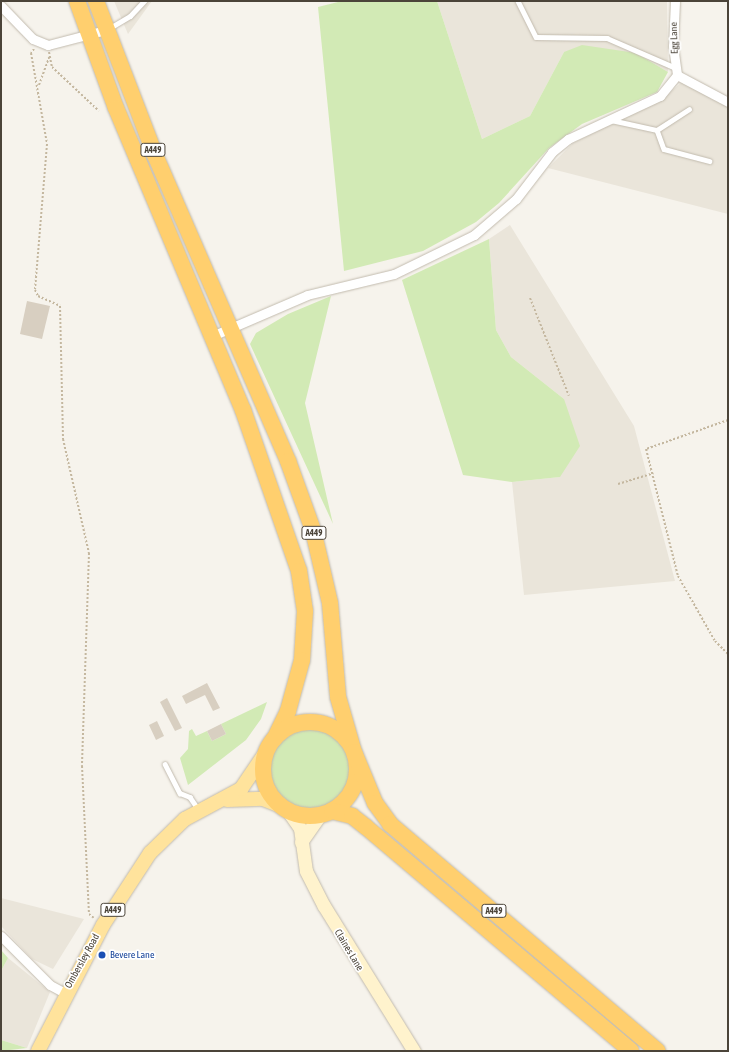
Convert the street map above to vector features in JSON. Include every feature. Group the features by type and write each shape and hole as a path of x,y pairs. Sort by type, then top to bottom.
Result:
{"highway":[{"name":"A449","path":"77,1 116,108 243,410 299,571 305,611 302,660 288,712 271,743"},
{"name":"A449","path":"96,1 155,155 288,461 318,548 330,603 338,697 353,750 375,802 390,824 658,1051"},
{"path":"312,722 338,731 353,750 357,766 352,792 326,813 284,808 263,775 271,743 298,724 312,722"},
{"name":"A449","path":"326,813 352,816 631,1051"}],"main road":[{"name":"Ombersley Road","path":"38,1051 65,993 103,925 150,853 168,833 199,811 224,800 250,779 271,743"},
{"name":"Ombersley Road","path":"224,800 263,799 284,808"}],"street":[{"name":"Egg Lane","path":"675,1 672,46 676,71"},
{"path":"1,6 38,42 48,45 89,36 106,30"},
{"path":"212,336 307,295 394,274 436,256 474,235 516,198 552,152 568,139 608,118 660,96 676,71 728,102"},
{"name":"Claines Lane","path":"284,808 300,828 306,872 324,906 414,1051"},
{"path":"301,842 326,813"},
{"path":"1,936 50,985 65,993"}],"lane":[{"path":"106,30 130,16 144,1"},
{"path":"518,1 536,37 607,38 676,71"},
{"path":"608,118 657,130 689,109"},
{"path":"657,130 664,150 709,161"},
{"path":"165,764 180,793 190,797 199,811"}],"path":[{"path":"38,42 32,53 45,131 46,171 34,282 38,296 60,306 63,439 89,553 82,766 90,914 103,925"},
{"path":"48,45 52,67 99,112"},
{"path":"38,87 49,56"},
{"path":"530,298 569,396"},
{"path":"728,420 646,450 678,576 716,641 728,654"},
{"path":"618,484 653,473"}],"shaded area":[{"path":"114,1 152,1 128,34"},
{"path":"437,1 667,1 668,72 636,53 564,52 530,116 482,139"},
{"path":"682,82 728,106 728,214 548,168 573,143 662,99"},
{"path":"510,225 634,426 675,581 524,595 512,482 560,477 564,399 511,357 496,330 489,239"},
{"path":"1,898 84,919 53,969 32,959 1,926"},
{"path":"8,958 50,992 27,1048 1,1040 1,971"}],"green space":[{"path":"342,1 437,1 482,139 530,116 564,52 582,45 636,53 668,72 657,92 582,124 549,148 499,203 476,222 423,251 344,271 318,7"},
{"path":"489,239 496,330 511,357 564,399 580,446 560,477 512,482 463,475 402,280"},
{"path":"331,296 305,403 333,524 250,344 256,333 288,314"},
{"path":"267,702 261,719 246,740 188,785 180,758 188,749 189,731 192,729 196,736 207,731 212,741 226,734 221,724"},
{"path":"310,729 325,732 338,741 347,754 350,769 347,784 338,797 325,806 310,809 295,806 282,797 273,784 270,769 273,754 282,741 295,732"},
{"path":"1,950 8,958 1,971"},
{"path":"1,1040 27,1048 1,1051"}],"building":[{"path":"27,301 50,306 42,339 20,334"},
{"path":"207,683 220,708 213,711 205,695 186,704 182,696"},
{"path":"167,698 182,728 175,731 160,702"},
{"path":"157,721 164,736 156,740 149,725"},
{"path":"221,724 226,734 212,741 207,731"}],"place":[{"name":"Bevere Lane","path":"102,955"}]}
